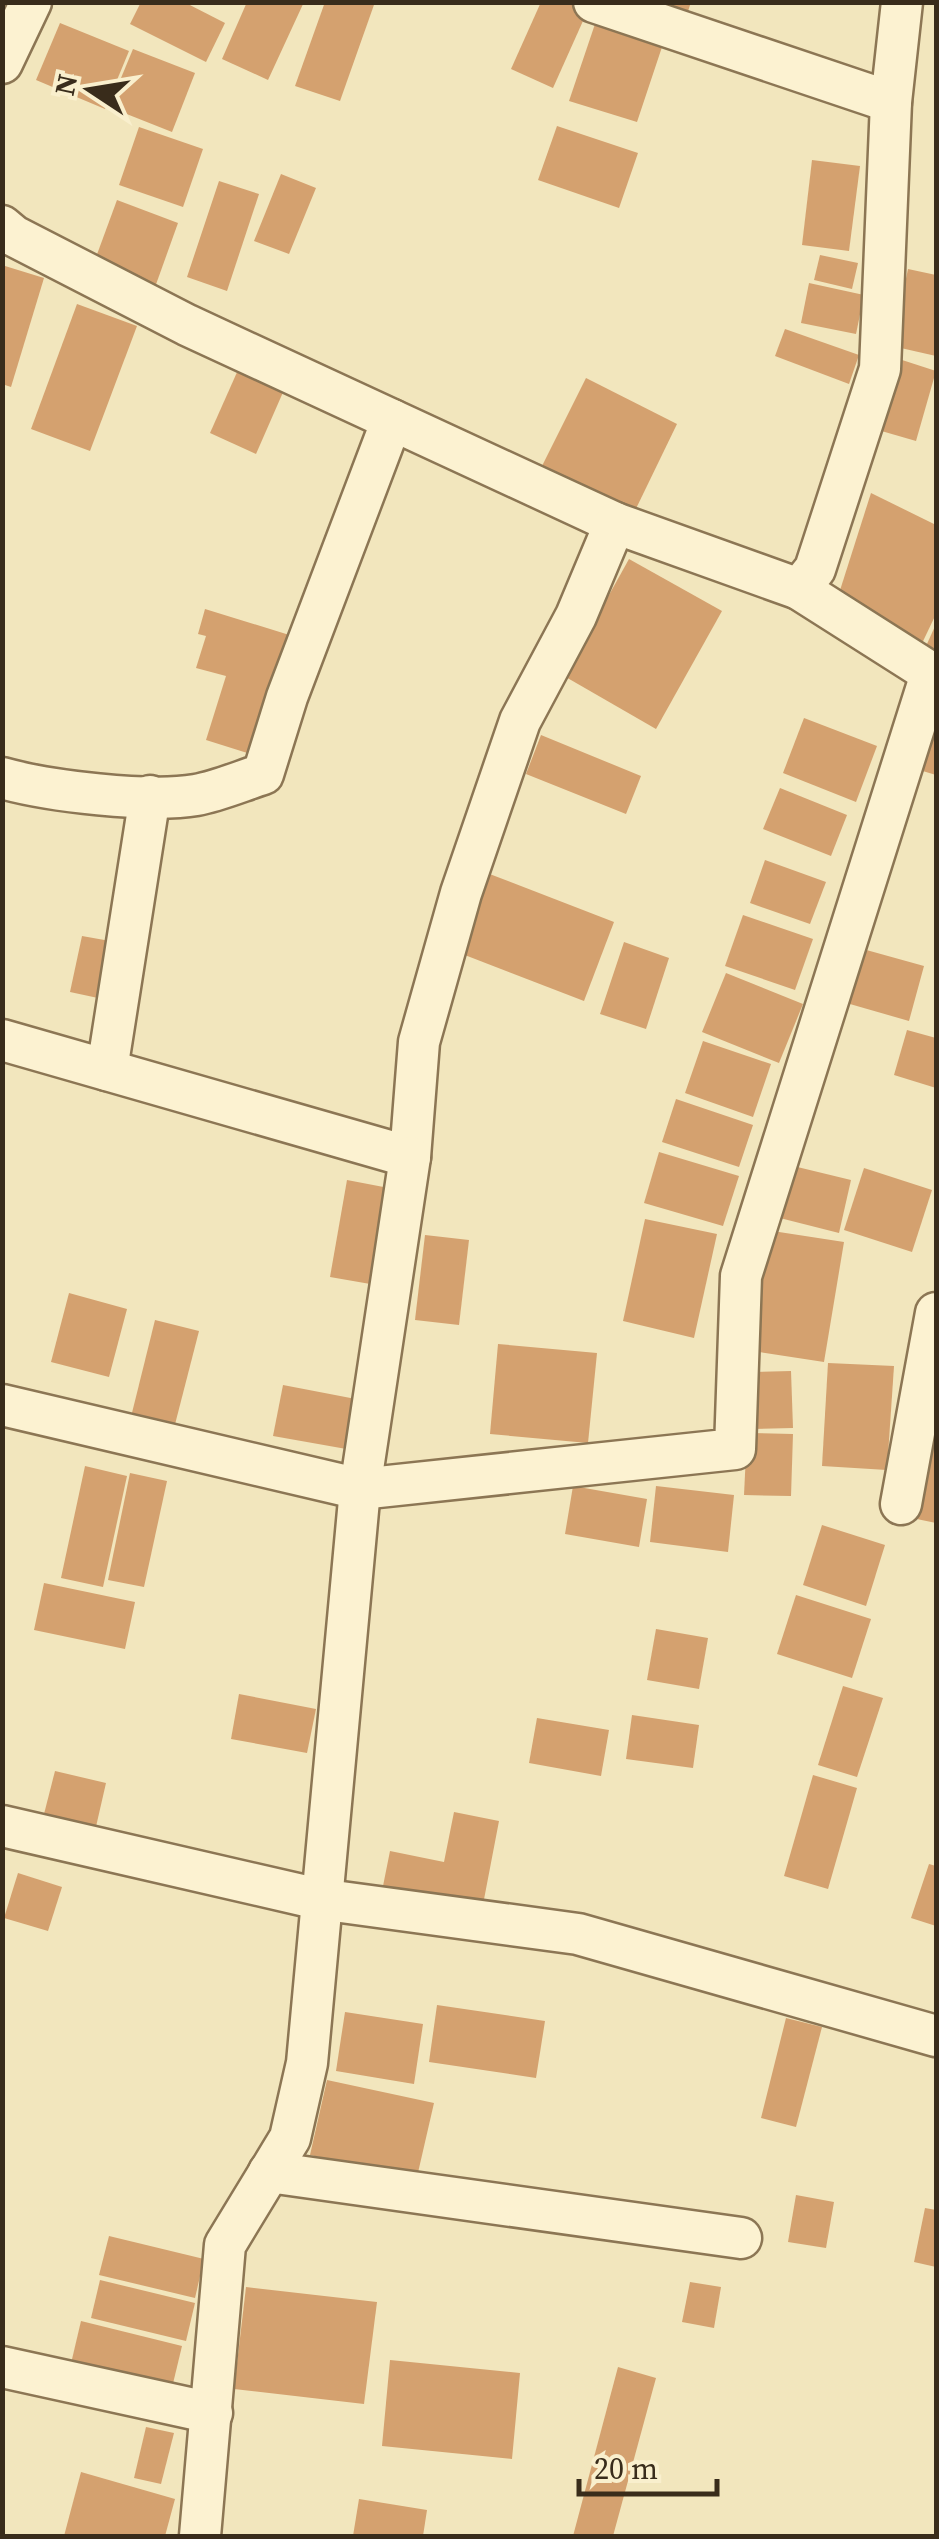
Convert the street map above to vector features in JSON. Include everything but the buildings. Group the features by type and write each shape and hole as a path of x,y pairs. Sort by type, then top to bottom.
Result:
{"street":[{"path":"4,53 30,2"},
{"path":"594,2 891,102"},
{"path":"799,589 814,570 880,369 891,102 902,2"},
{"path":"2,226 14,236 187,325 615,523 799,589 934,675 741,1276 734,1450 360,1490 2,1405"},
{"path":"2,778 28,786 150,796 196,795 263,774 287,697 392,420"},
{"path":"200,2536 225,2244 290,2138 307,2063 318,1899 360,1490 410,1157 420,1042 461,894 520,721 576,616 615,523"},
{"path":"107,1070 150,796"},
{"path":"2,1040 410,1157"},
{"path":"901,1504 936,1313"},
{"path":"2,1826 318,1899 578,1934 936,2036"},
{"path":"269,2172 742,2238"},
{"path":"2,2367 212,2413"}]}
